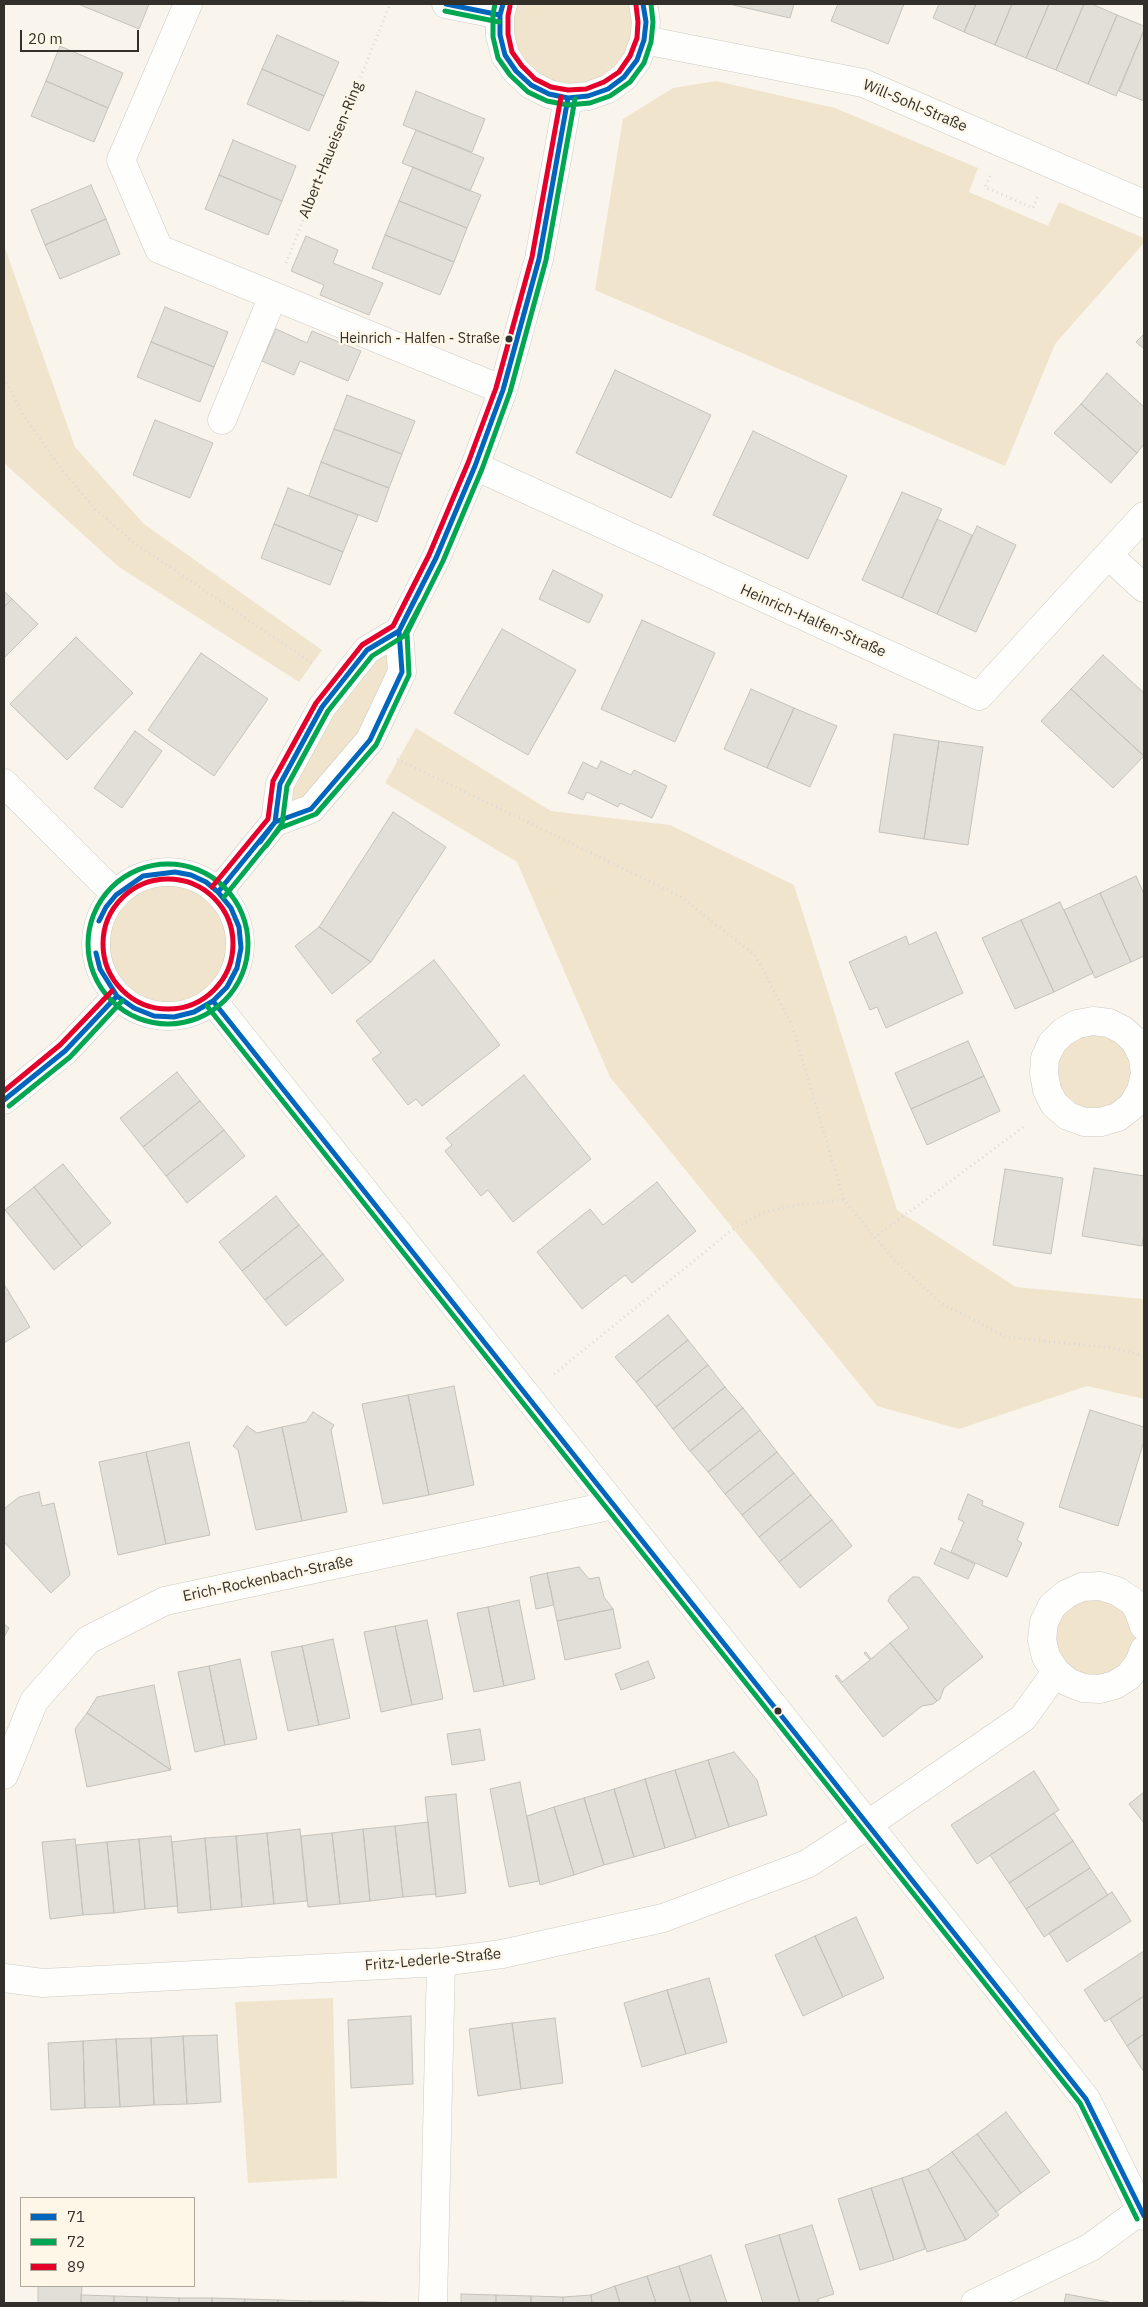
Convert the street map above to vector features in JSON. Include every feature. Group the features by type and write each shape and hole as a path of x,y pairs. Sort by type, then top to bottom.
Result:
{"street":[{"path":"188,4 121,160 158,249 503,390"},
{"path":"446,4 501,9 500,35 505,54 516,71 531,85 549,94 568,98 588,96 608,89 624,77 637,60 644,40 646,22 643,4"},
{"name":"Will-Sohl-Straße","path":"644,40 863,83 1144,204"},
{"path":"218,892 275,822 311,809 370,740 402,672 399,631 436,558 475,466 503,390 539,259 568,98"},
{"path":"222,420 273,296"},
{"name":"Heinrich-Halfen-Straße","path":"475,466 979,696 1144,516"},
{"path":"1109,556 1144,588"},
{"path":"275,822 280,784 322,707 367,650 399,631"},
{"path":"4,783 116,894"},
{"path":"167,872 191,875 206,882 218,892 231,908 236,921 241,948 234,974 227,987 213,1001 194,1012 174,1017 154,1016 134,1008 117,996 100,969 96,953 99,922 106,907 116,894 128,884 143,876 167,872"},
{"path":"4,1100 65,1051 117,996"},
{"path":"213,1001 867,1826 1086,2099 1143,2211 1091,2247 975,2303"},
{"path":"1144,1067 1140,1038 1109,1023 1093,1021 1077,1024 1063,1032 1052,1044 1044,1066 1047,1090 1054,1104 1068,1116 1084,1122 1101,1122 1118,1117 1132,1106 1141,1091 1144,1078"},
{"name":"Erich-Rockenbach-Straße","path":"4,1776 34,1701 88,1640 165,1601 613,1506"},
{"path":"1144,1626 1138,1609 1132,1601 1117,1591 1100,1586 1082,1587 1066,1594 1052,1606 1044,1622 1042,1640 1046,1657 1056,1672 1068,1682 1083,1688 1100,1689 1115,1685 1129,1676 1139,1663 1144,1650"},
{"name":"Fritz-Lederle-Straße","path":"4,1978 43,1983 442,1962 502,1954 663,1918 807,1864 867,1826 1023,1718 1056,1672"},
{"path":"433,2303 442,1962"}],"path":[{"name":"Albert-Haueisen-Ring","path":"273,296 390,4"},
{"path":"4,378 24,416 63,471 95,509 133,542 318,666"},
{"path":"398,760 678,895 755,955 792,1025 844,1200 894,1260 941,1303 1006,1337 1113,1348 1144,1356"},
{"path":"874,1238 1054,1104"},
{"path":"526,1397 732,1230 762,1213 798,1205 844,1200"}],"shaded area":[{"path":"503,4 643,4 646,22 608,89 531,85 500,15"},
{"path":"716,81 835,108 978,168 969,192 1048,226 1059,202 1144,238 1144,243 1055,344 1005,466 595,290 623,119 673,88"},
{"path":"4,245 75,447 144,524 322,650 299,682 119,567 4,463"},
{"path":"399,631 370,740 275,822 322,707"},
{"path":"416,728 551,811 670,825 794,885 897,1210 1016,1287 1144,1299 1144,1399 1087,1386 959,1429 877,1406 610,1077 517,862 385,783"},
{"path":"168,872 196,877 219,893 235,916 240,944 235,972 219,995 196,1011 168,1016 140,1011 117,995 101,972 96,944 101,916 117,893 140,877"},
{"path":"1077,1024 1135,1041 1132,1106 1068,1116 1045,1058"},
{"path":"1100,1586 1144,1626 1129,1676 1068,1682 1044,1622"},
{"path":"333,1998 337,2178 248,2183 235,2002"}],"building":[{"path":"78,4 149,4 139,29"},
{"path":"729,4 794,4 790,18"},
{"path":"838,4 904,4 888,44 831,21"},
{"path":"939,4 976,4 964,32 933,18"},
{"path":"976,4 1012,4 995,45 964,32"},
{"path":"1012,4 1049,4 1026,58 995,45"},
{"path":"1049,4 1084,4 1056,70 1026,58"},
{"path":"1084,4 1092,4 1117,15 1088,84 1056,70"},
{"path":"1117,15 1144,26 1144,30 1116,96 1088,84"},
{"path":"1144,30 1144,101 1119,91"},
{"path":"277,35 339,62 324,96 262,69"},
{"path":"60,46 123,73 108,108 46,81"},
{"path":"262,69 324,96 309,131 247,104"},
{"path":"46,81 108,108 94,142 31,116"},
{"path":"416,91 485,119 472,152 403,125"},
{"path":"416,130 484,158 470,191 402,163"},
{"path":"233,140 296,166 282,201 219,175"},
{"path":"413,167 481,195 467,228 399,201"},
{"path":"219,175 282,201 268,235 205,209"},
{"path":"91,185 106,219 45,245 31,210"},
{"path":"399,201 467,228 454,262 385,235"},
{"path":"106,219 120,254 60,279 45,245"},
{"path":"385,235 454,262 440,295 372,268"},
{"path":"306,236 338,250 333,263 383,283 369,315 320,295 324,285 291,271"},
{"path":"165,307 228,332 214,367 151,342"},
{"path":"276,329 307,343 312,331 361,351 348,381 300,361 294,375 262,361"},
{"path":"1144,334 1144,349 1136,342"},
{"path":"151,342 214,367 200,402 137,377"},
{"path":"615,370 711,415 671,498 576,453"},
{"path":"1107,373 1144,407 1144,444 1137,453 1081,404"},
{"path":"347,395 415,421 402,454 334,429"},
{"path":"1081,404 1137,453 1111,483 1054,433"},
{"path":"155,420 213,443 190,498 133,475"},
{"path":"334,429 402,454 389,488 321,462"},
{"path":"753,431 847,476 808,559 713,515"},
{"path":"321,462 389,488 377,522 309,496"},
{"path":"288,488 358,515 343,552 274,524"},
{"path":"902,492 942,509 902,598 862,580"},
{"path":"937,519 972,535 937,614 902,598"},
{"path":"274,524 343,552 330,585 261,558"},
{"path":"977,526 1016,545 976,632 937,614"},
{"path":"553,570 603,595 589,623 539,599"},
{"path":"4,591 12,599 4,607"},
{"path":"12,599 38,624 4,658 4,607"},
{"path":"642,620 715,653 675,742 601,709"},
{"path":"502,629 576,670 528,755 454,713"},
{"path":"76,637 133,693 67,760 10,704"},
{"path":"201,653 268,699 214,776 148,730"},
{"path":"1103,655 1144,693 1144,756 1071,689"},
{"path":"751,689 794,708 767,768 724,749"},
{"path":"1071,689 1144,756 1113,788 1041,721"},
{"path":"794,708 837,726 810,787 767,768"},
{"path":"135,731 162,751 122,808 94,788"},
{"path":"894,734 939,741 924,839 879,832"},
{"path":"939,741 983,747 968,845 924,839"},
{"path":"601,761 631,775 634,770 667,786 652,818 620,803 618,807 587,792 583,800 568,793 583,762 597,769"},
{"path":"393,812 446,847 371,962 319,927"},
{"path":"1136,876 1144,894 1144,956 1131,962 1100,893"},
{"path":"1100,893 1131,962 1095,978 1064,910"},
{"path":"1060,902 1093,973 1054,992 1021,920"},
{"path":"1021,920 1054,992 1015,1009 982,938"},
{"path":"319,927 371,962 332,994 295,946"},
{"path":"936,932 963,993 886,1028 877,1007 870,1010 849,962 906,936 909,945"},
{"path":"434,960 500,1045 422,1106 416,1099 408,1105 372,1059 381,1053 356,1021"},
{"path":"968,1041 984,1076 911,1109 895,1073"},
{"path":"177,1072 200,1101 143,1147 120,1118"},
{"path":"524,1075 591,1159 513,1222 488,1190 481,1196 445,1151 452,1145 446,1138"},
{"path":"984,1076 1000,1111 927,1145 911,1109"},
{"path":"200,1101 224,1130 166,1176 143,1147"},
{"path":"224,1130 245,1156 187,1203 166,1176"},
{"path":"63,1164 111,1223 82,1247 34,1187"},
{"path":"1094,1168 1144,1176 1144,1232 1142,1246 1082,1236"},
{"path":"1005,1169 1063,1178 1051,1254 993,1245"},
{"path":"657,1182 696,1231 632,1283 625,1275 582,1309 537,1252 590,1209 603,1225"},
{"path":"34,1187 82,1247 54,1270 5,1210"},
{"path":"276,1196 299,1225 242,1271 219,1242"},
{"path":"299,1225 323,1254 265,1300 242,1271"},
{"path":"323,1254 344,1280 286,1326 265,1300"},
{"path":"4,1284 30,1327 4,1343"},
{"path":"668,1315 688,1340 636,1382 615,1357"},
{"path":"688,1340 708,1365 656,1407 636,1382"},
{"path":"708,1365 725,1387 673,1429 656,1407"},
{"path":"454,1386 474,1485 429,1495 408,1395"},
{"path":"725,1387 743,1408 690,1451 673,1429"},
{"path":"408,1395 429,1495 383,1504 362,1404"},
{"path":"743,1408 760,1430 708,1472 690,1451"},
{"path":"1090,1410 1144,1427 1144,1441 1118,1526 1059,1507"},
{"path":"313,1412 334,1425 331,1430 347,1512 302,1521 282,1427 306,1422"},
{"path":"247,1426 257,1433 282,1427 302,1521 256,1530 238,1450 233,1446"},
{"path":"760,1430 777,1452 725,1494 708,1472"},
{"path":"189,1442 210,1535 166,1544 146,1452"},
{"path":"146,1452 166,1544 118,1555 99,1462"},
{"path":"777,1452 794,1473 742,1515 725,1494"},
{"path":"794,1473 811,1495 759,1537 742,1515"},
{"path":"39,1492 42,1506 54,1503 70,1575 51,1593 4,1542 4,1509 19,1497"},
{"path":"968,1494 983,1501 982,1505 1024,1523 1017,1540 1022,1543 1007,1577 951,1552 964,1522 958,1519"},
{"path":"811,1495 832,1520 779,1562 759,1537"},
{"path":"832,1520 852,1546 800,1588 779,1562"},
{"path":"941,1548 975,1564 968,1579 934,1564"},
{"path":"579,1567 589,1579 599,1577 604,1597 613,1609 557,1621 547,1573"},
{"path":"547,1573 554,1605 536,1609 530,1577"},
{"path":"913,1577 919,1577 983,1657 944,1688 940,1699 937,1701 890,1643 909,1628 888,1601 890,1596"},
{"path":"519,1600 535,1679 504,1686 488,1607"},
{"path":"488,1607 504,1686 474,1692 457,1613"},
{"path":"613,1609 621,1648 565,1660 557,1621"},
{"path":"427,1620 443,1699 412,1705 395,1626"},
{"path":"4,1624 9,1628 4,1637"},
{"path":"395,1626 412,1705 381,1712 364,1632"},
{"path":"333,1639 350,1718 319,1725 302,1646"},
{"path":"890,1643 937,1701 933,1704 922,1706 883,1737 835,1676 837,1675 842,1682 870,1660 864,1653 866,1652 871,1659"},
{"path":"302,1646 319,1725 288,1731 271,1652"},
{"path":"240,1659 257,1739 225,1745 209,1666"},
{"path":"648,1661 655,1678 621,1690 615,1674"},
{"path":"209,1666 225,1745 195,1752 178,1672"},
{"path":"154,1685 171,1770 87,1713 97,1697"},
{"path":"87,1713 171,1770 87,1787 75,1729"},
{"path":"480,1729 485,1760 452,1765 447,1734"},
{"path":"734,1752 757,1780 767,1815 729,1827 708,1760"},
{"path":"708,1760 729,1827 696,1838 675,1770"},
{"path":"675,1770 696,1838 665,1848 645,1779"},
{"path":"1034,1771 1059,1810 977,1864 951,1825"},
{"path":"645,1779 665,1848 634,1857 614,1789"},
{"path":"520,1782 539,1881 509,1887 490,1789"},
{"path":"614,1789 634,1857 604,1865 584,1798"},
{"path":"1144,1792 1144,1823 1129,1804"},
{"path":"456,1794 466,1893 436,1897 425,1797"},
{"path":"584,1798 604,1865 574,1875 554,1807"},
{"path":"554,1807 574,1875 540,1885 527,1816"},
{"path":"1054,1813 1073,1841 1009,1883 990,1855"},
{"path":"428,1822 436,1894 403,1897 395,1826"},
{"path":"395,1826 403,1897 370,1901 363,1829"},
{"path":"300,1829 307,1901 274,1904 267,1833"},
{"path":"363,1829 370,1901 340,1904 332,1833"},
{"path":"267,1833 274,1904 242,1907 236,1836"},
{"path":"332,1833 340,1904 308,1907 301,1836"},
{"path":"171,1836 178,1906 145,1909 139,1839"},
{"path":"236,1836 242,1907 211,1910 205,1838"},
{"path":"205,1838 211,1910 178,1913 172,1842"},
{"path":"75,1839 83,1915 50,1919 42,1842"},
{"path":"139,1839 145,1909 114,1913 107,1842"},
{"path":"1073,1841 1090,1868 1026,1909 1009,1883"},
{"path":"107,1842 114,1913 83,1915 76,1845"},
{"path":"1090,1868 1108,1895 1044,1937 1026,1909"},
{"path":"1112,1892 1131,1921 1067,1962 1049,1933"},
{"path":"856,1917 884,1978 843,1997 815,1936"},
{"path":"815,1936 843,1997 803,2016 775,1955"},
{"path":"1144,1951 1144,1996 1105,2022 1084,1990"},
{"path":"709,1978 727,2042 686,2054 667,1990"},
{"path":"667,1990 686,2054 642,2067 624,2003"},
{"path":"1144,1996 1144,2034 1127,2046 1110,2019"},
{"path":"411,2016 413,2084 351,2088 348,2020"},
{"path":"555,2018 563,2083 521,2089 512,2023"},
{"path":"512,2023 521,2089 478,2096 469,2029"},
{"path":"1144,2034 1144,2072 1127,2046"},
{"path":"217,2035 221,2102 187,2104 183,2036"},
{"path":"183,2036 187,2104 154,2105 151,2038"},
{"path":"151,2038 154,2105 120,2107 116,2039"},
{"path":"116,2039 120,2107 85,2108 83,2041"},
{"path":"83,2041 85,2108 51,2110 48,2043"},
{"path":"1006,2112 1050,2172 1021,2193 977,2134"},
{"path":"977,2134 1021,2193 996,2212 952,2152"},
{"path":"952,2152 999,2215 966,2240 928,2169"},
{"path":"928,2169 966,2240 927,2252 902,2178"},
{"path":"902,2178 925,2249 894,2260 871,2188"},
{"path":"871,2188 894,2260 860,2270 838,2199"},
{"path":"812,2225 834,2294 818,2299 819,2301 813,2303 800,2303 779,2235"},
{"path":"779,2235 800,2303 763,2303 745,2245"},
{"path":"711,2255 727,2303 691,2303 679,2266"},
{"path":"679,2266 691,2303 656,2303 647,2276"},
{"path":"647,2276 656,2303 620,2303 615,2286"},
{"path":"615,2286 620,2303 592,2303 591,2295"},
{"path":"38,2287 82,2287 81,2303 38,2303"},
{"path":"461,2294 496,2295 496,2303 461,2303"},
{"path":"1066,2294 1109,2302 1064,2303"},
{"path":"81,2295 114,2296 114,2303 81,2303"},
{"path":"496,2295 531,2296 531,2303 496,2303"},
{"path":"591,2295 592,2303 563,2303 563,2297"},
{"path":"114,2296 147,2297 147,2303 114,2303"},
{"path":"531,2296 563,2297 563,2303 531,2303"},
{"path":"147,2297 179,2298 179,2303 147,2303"},
{"path":"179,2298 212,2298 212,2303 179,2303"},
{"path":"212,2298 245,2299 244,2303 212,2303"},
{"path":"245,2299 278,2300 278,2303 244,2303"},
{"path":"278,2300 310,2301 310,2303 278,2303"},
{"path":"310,2301 343,2301 343,2303 310,2303"},
{"path":"343,2301 375,2302 375,2303 343,2303"},
{"path":"375,2302 408,2303 375,2303"}],"transit line":[{"name":"71","path":"446,4 500,15"},
{"name":"72","path":"495,4 493,37 498,58 510,75 528,92 547,101 568,105 590,103 610,96 630,82 644,63 651,42 653,22 651,4"},
{"name":"71","path":"503,4 500,15 500,35 505,55 516,71 531,85 549,94 568,98 588,96 608,89 624,77 637,60 644,40 646,22 643,4"},
{"name":"89","path":"510,6 508,34 512,52 535,79 551,87 568,90 586,89 604,82 619,72 630,56 637,38 636,5"},
{"name":"72","path":"445,11 499,22"},
{"name":"89","path":"212,887 268,819 273,781 316,703 362,645 393,626 429,555 468,463 496,388 532,257 561,97"},
{"name":"71","path":"218,892 275,822 311,809 370,740 402,672 399,631 436,558 475,466 503,390 539,259 568,98"},
{"name":"72","path":"224,897 280,828 316,814 376,745 409,675 407,633 443,561 482,469 510,392 546,260 575,99"},
{"name":"71","path":"260,842 275,822 280,784 322,707 367,650 399,631 414,601"},
{"name":"72","path":"266,846 282,824 287,786 328,711 372,656 404,636 421,604"},
{"name":"72","path":"168,864 199,870 219,882 230,893 242,913 248,944 242,975 230,995 219,1006 199,1018 168,1024 137,1018 117,1006 106,995 94,975 88,944 94,913 106,893 117,882 137,870 168,864"},
{"name":"71","path":"96,953 100,969 117,996 134,1008 154,1016 174,1017 194,1012 213,1001 227,987 237,968 241,948 239,927 231,908 218,892 206,882 191,875 175,872 143,876 116,895 106,907 99,921"},
{"name":"89","path":"168,879 193,884 214,898 228,919 233,944 228,969 214,990 193,1004 168,1009 143,1004 122,990 108,969 103,944 108,919 122,898 143,884 168,879"},
{"name":"89","path":"4,1091 60,1045 112,991"},
{"name":"71","path":"4,1100 65,1051 117,996"},
{"name":"72","path":"9,1106 70,1057 122,1001"},
{"name":"71","path":"213,1001 1086,2099 1144,2216"},
{"name":"72","path":"207,1006 1080,2103 1137,2219"}],"place":[{"name":"Heinrich - Halfen - Straße","path":"509,339"}]}
